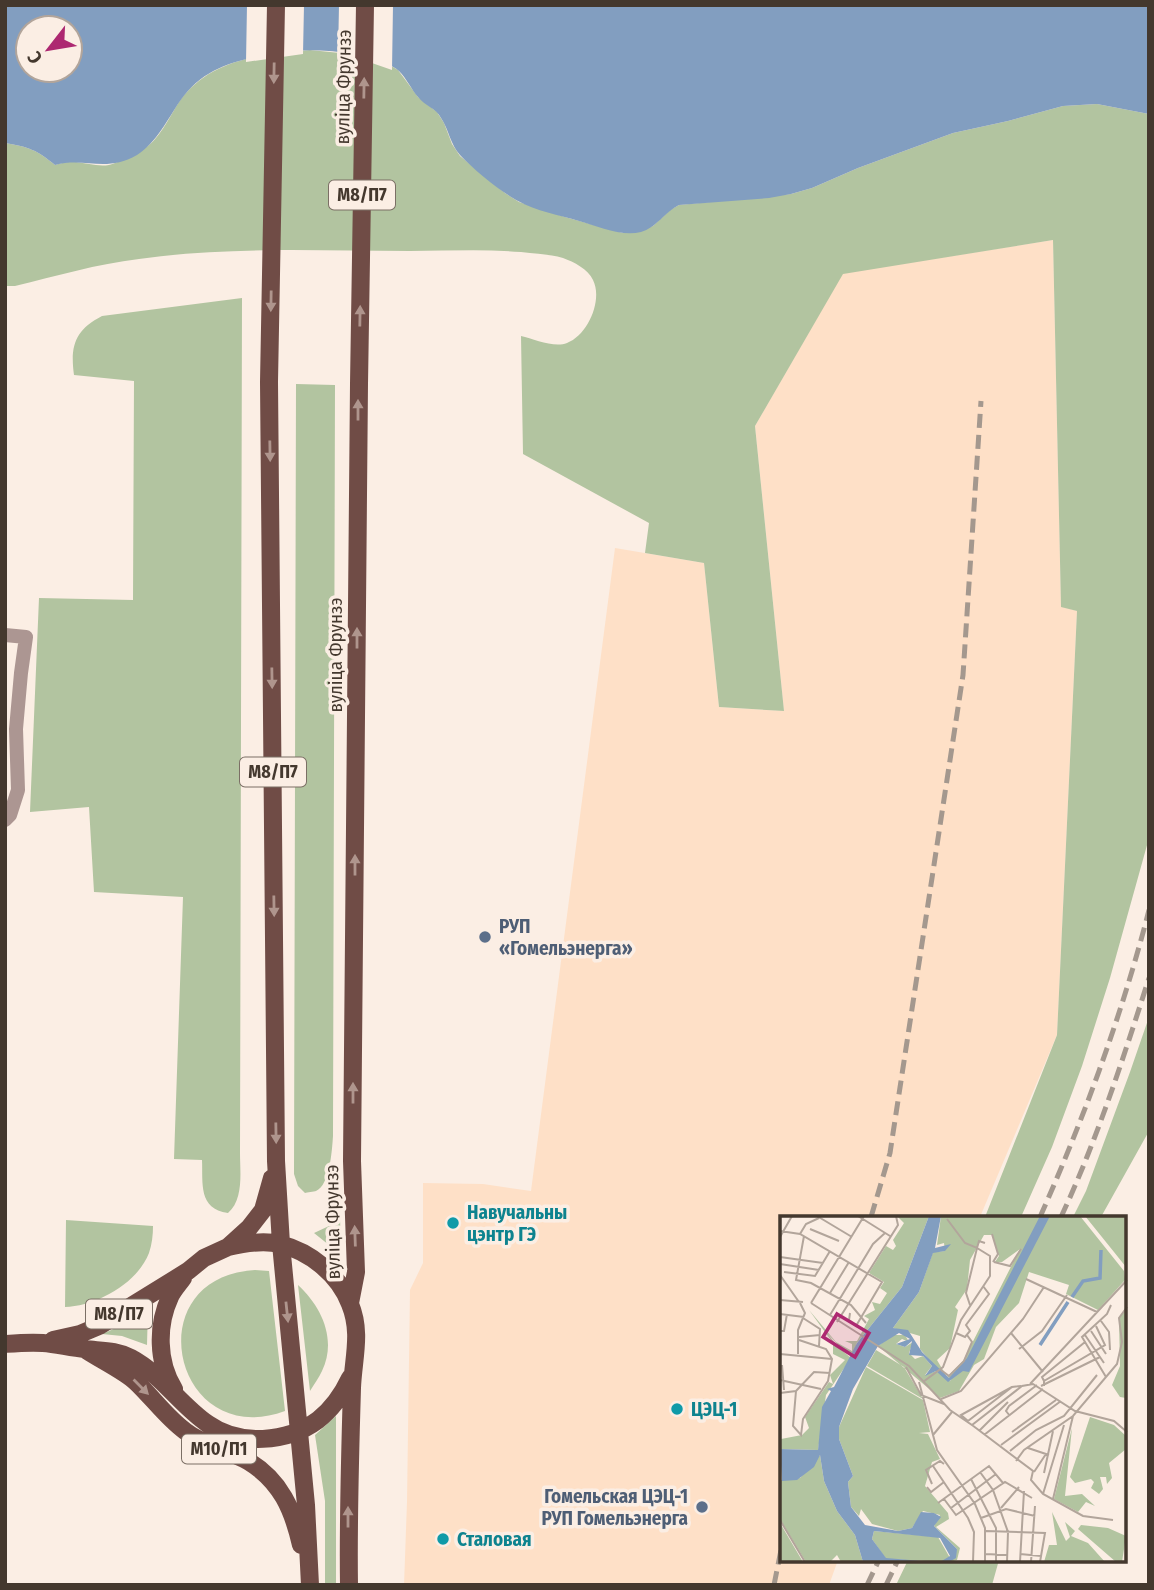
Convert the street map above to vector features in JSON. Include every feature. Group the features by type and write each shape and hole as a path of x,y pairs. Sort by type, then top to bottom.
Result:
{"main road":[{"name":"М8/П7","path":"44,1343 99,1326 188,1271 204,1258 228,1247 249,1228 263,1210 276,1161 269,382 276,5"},
{"name":"вуліца Фрунзэ","path":"350,1303 356,1272 352,1147 365,5"},
{"name":"М10/П1","path":"276,1161 281,1244 306,1505 310,1582"},
{"name":"вуліца Фрунзэ","path":"228,1247 263,1242 281,1244 310,1256 334,1277 350,1303 356,1326 357,1349 352,1372 348,1506 349,1585"},
{"name":"М8/П7","path":"183,1404 168,1379 160,1352 162,1323 171,1296 188,1271"},
{"name":"М8/П7","path":"5,1344 44,1343 108,1350 130,1357 148,1369 209,1426 232,1436 255,1440 278,1438 317,1421 332,1407 352,1372"},
{"name":"М10/П1","path":"85,1349 135,1380 170,1419 187,1433 248,1461 269,1478 283,1493 290,1506 310,1582"}],"street":[{"path":"5,635 26,636 16,729 18,789 10,815 5,820"}],"shaded area":[{"path":"1053,240 1061,606 1077,611 1057,1035 980,1216 780,1216 780,1562 837,1562 829,1585 404,1585 410,1290 423,1263 423,1183 483,1184 531,1191 615,548 704,563 719,707 784,711 755,426 843,273"}],"green space":[{"path":"310,50 350,54 388,64 398,70 418,97 437,112 460,156 505,193 519,202 623,233 653,226 679,205 791,194 953,133 1063,106 1097,104 1149,114 1149,838 1082,1066 1052,1147 1021,1216 985,1216 1057,1035 1077,611 1061,607 1053,240 843,274 755,426 784,711 719,707 704,563 645,553 649,523 523,454 521,336 550,344 562,344 575,339 581,333 595,307 596,288 591,276 576,264 553,256 479,250 207,252 123,261 5,286 5,143 32,150 55,165 73,162 109,165 154,141 179,102 205,76 238,61"},
{"path":"242,298 240,1177 237,1200 228,1213 218,1211 207,1201 203,1186 202,1160 174,1159 183,897 94,892 89,807 30,812 39,598 133,600 134,381 74,375 76,340 86,327 102,316"},
{"path":"296,384 335,385 333,1136 324,1182 316,1191 305,1193 298,1186 294,1174"},
{"path":"1149,1017 1149,1131 1102,1216 1074,1216 1086,1191"},
{"path":"340,1216 341,1261 329,1245 314,1233 329,1226"},
{"path":"66,1220 153,1226 149,1253 135,1274 114,1291 90,1302 65,1307"},
{"path":"255,1270 269,1271 285,1411 247,1417 216,1407 195,1386 183,1358 182,1328 193,1301 217,1280"},
{"path":"298,1285 314,1303 325,1325 327,1336 326,1359 321,1374 310,1391"},
{"path":"148,1307 147,1345 122,1336 102,1334 123,1325"},
{"path":"336,1416 336,1585 325,1585 325,1501 315,1435"},
{"path":"907,1562 998,1562 992,1585 896,1585"}],"water":[{"path":"5,5 1149,5 1149,114 1097,104 1063,106 953,133 791,194 679,205 651,227 633,233 610,230 548,212 511,197 460,155 439,115 421,100 399,71 376,60 346,53 314,50 271,54 232,63 209,73 189,90 150,144 126,160 105,164 55,165 32,150 5,143"}],"pier":[{"path":"247,5 304,5 303,54 246,62"},
{"path":"339,5 393,5 392,70 338,56"}],"railway":[{"path":"871,1216 890,1153 963,675 981,401"},
{"path":"1040,1216 1101,1066 1149,910"},
{"path":"1061,1216 1098,1129 1149,978"},
{"path":"774,1585 780,1555"},
{"path":"867,1585 878,1562"},
{"path":"886,1585 897,1562"}],"place":[{"name":"РУП «Гомельэнерга»","path":"485,937"},
{"name":"Навучальны цэнтр ГЭ","path":"453,1223"},
{"name":"ЦЭЦ-1","path":"677,1409"},
{"name":"Гомельская ЦЭЦ-1 РУП Гомельэнерга","path":"702,1507"},
{"name":"Сталовая","path":"443,1539"}]}
